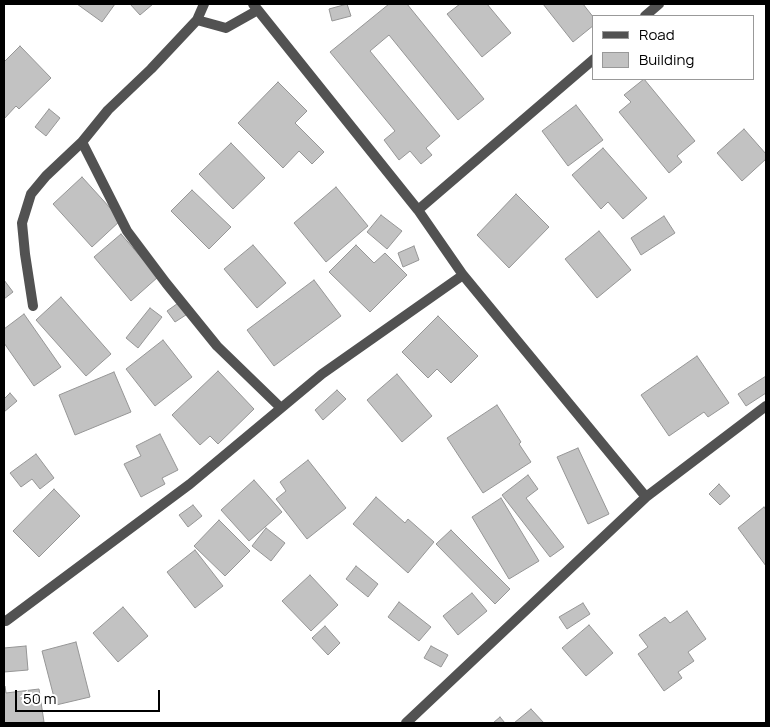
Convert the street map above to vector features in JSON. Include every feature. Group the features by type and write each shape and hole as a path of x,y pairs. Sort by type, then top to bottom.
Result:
{"street":[{"path":"33,306 22,223 30,194 82,142 108,110 151,69 197,20 204,4"},
{"path":"645,15 659,4"},
{"path":"197,20 226,28 256,7 418,210 463,274 646,498"},
{"path":"418,210 592,61"},
{"path":"82,142 127,231 166,283 217,346 282,408"},
{"path":"6,621 190,484 322,374 463,274"},
{"path":"406,723 646,498 766,406"}],"building":[{"path":"77,4 115,4 102,22"},
{"path":"130,4 153,4 140,15"},
{"path":"347,4 351,16 332,21 329,9"},
{"path":"389,4 407,4 484,99 458,120 389,35 370,51 440,136 426,148 432,155 421,164 410,151 399,160 384,140 395,131 330,52"},
{"path":"460,4 487,4 511,33 482,57 447,14"},
{"path":"543,4 583,4 592,15 592,27 573,42"},
{"path":"20,46 51,78 19,109 16,106 4,119 4,62"},
{"path":"645,80 695,141 677,156 682,162 669,173 619,112 631,102 624,95"},
{"path":"278,82 307,111 295,123 324,152 312,164 299,151 283,168 238,123"},
{"path":"576,105 603,140 568,166 542,131"},
{"path":"49,109 60,118 46,136 35,127"},
{"path":"744,129 766,154 766,159 742,181 717,153"},
{"path":"231,143 265,178 233,209 199,174"},
{"path":"603,148 647,198 623,219 608,202 601,209 572,175"},
{"path":"82,177 121,220 92,247 53,204"},
{"path":"336,187 368,226 326,262 294,223"},
{"path":"192,190 231,227 209,249 171,211"},
{"path":"516,194 549,227 509,268 477,235"},
{"path":"381,215 402,231 387,249 367,232"},
{"path":"664,216 675,233 641,255 631,238"},
{"path":"599,231 631,270 597,298 565,259"},
{"path":"121,234 158,277 131,301 94,257"},
{"path":"253,245 286,283 257,308 224,269"},
{"path":"356,245 374,263 385,253 407,275 370,312 329,272"},
{"path":"414,246 419,260 403,267 398,253"},
{"path":"4,280 13,292 4,299"},
{"path":"314,280 341,316 274,366 247,330"},
{"path":"61,297 111,354 86,376 36,320"},
{"path":"181,301 189,313 175,322 167,311"},
{"path":"150,308 162,317 138,348 126,338"},
{"path":"24,314 61,367 34,386 4,343 4,329"},
{"path":"438,316 478,356 451,383 437,369 428,378 402,352"},
{"path":"163,340 192,377 155,406 126,369"},
{"path":"697,356 729,403 708,417 704,412 669,436 641,395"},
{"path":"218,371 254,409 218,444 210,436 200,445 172,415"},
{"path":"114,372 131,412 75,435 59,395"},
{"path":"397,374 432,416 402,442 367,400"},
{"path":"766,376 766,393 746,406 738,394"},
{"path":"337,390 346,399 323,420 315,410"},
{"path":"10,393 17,401 4,412 4,399"},
{"path":"497,405 521,442 519,444 531,462 483,493 447,438"},
{"path":"160,434 178,470 162,478 165,484 141,497 124,464 141,456 136,446"},
{"path":"578,448 609,514 588,524 557,457"},
{"path":"36,454 54,478 40,489 32,479 21,487 10,473"},
{"path":"308,460 346,508 307,539 276,499 286,491 280,482"},
{"path":"528,475 538,489 526,498 564,547 550,557 502,495"},
{"path":"254,480 282,512 249,541 221,510"},
{"path":"719,484 730,496 720,505 709,494"},
{"path":"54,489 80,516 39,557 13,531"},
{"path":"376,497 405,523 408,519 434,542 408,573 353,524"},
{"path":"501,498 539,561 509,579 472,517"},
{"path":"193,505 202,516 188,527 179,515"},
{"path":"764,507 766,510 766,566 738,528"},
{"path":"219,520 250,551 225,576 194,546"},
{"path":"266,528 285,543 271,561 252,546"},
{"path":"451,530 510,589 495,604 436,544"},
{"path":"195,550 223,586 195,608 167,572"},
{"path":"356,566 378,584 368,597 346,579"},
{"path":"310,575 338,605 311,631 282,601"},
{"path":"472,593 487,611 458,635 443,616"},
{"path":"399,602 431,627 419,641 388,617"},
{"path":"583,603 590,614 567,629 559,617"},
{"path":"123,607 148,636 118,662 93,633"},
{"path":"687,611 706,639 688,652 694,661 678,672 682,678 664,691 638,654 648,647 639,635 665,617 670,623"},
{"path":"589,625 613,653 586,676 562,648"},
{"path":"325,626 340,643 328,655 312,638"},
{"path":"76,642 90,697 56,705 42,651"},
{"path":"26,646 28,670 4,672 4,648"},
{"path":"431,646 448,655 441,667 424,658"},
{"path":"4,686 6,693 39,689 44,722 4,723"},
{"path":"531,709 544,723 514,723"},
{"path":"500,717 505,723 493,723"}]}
